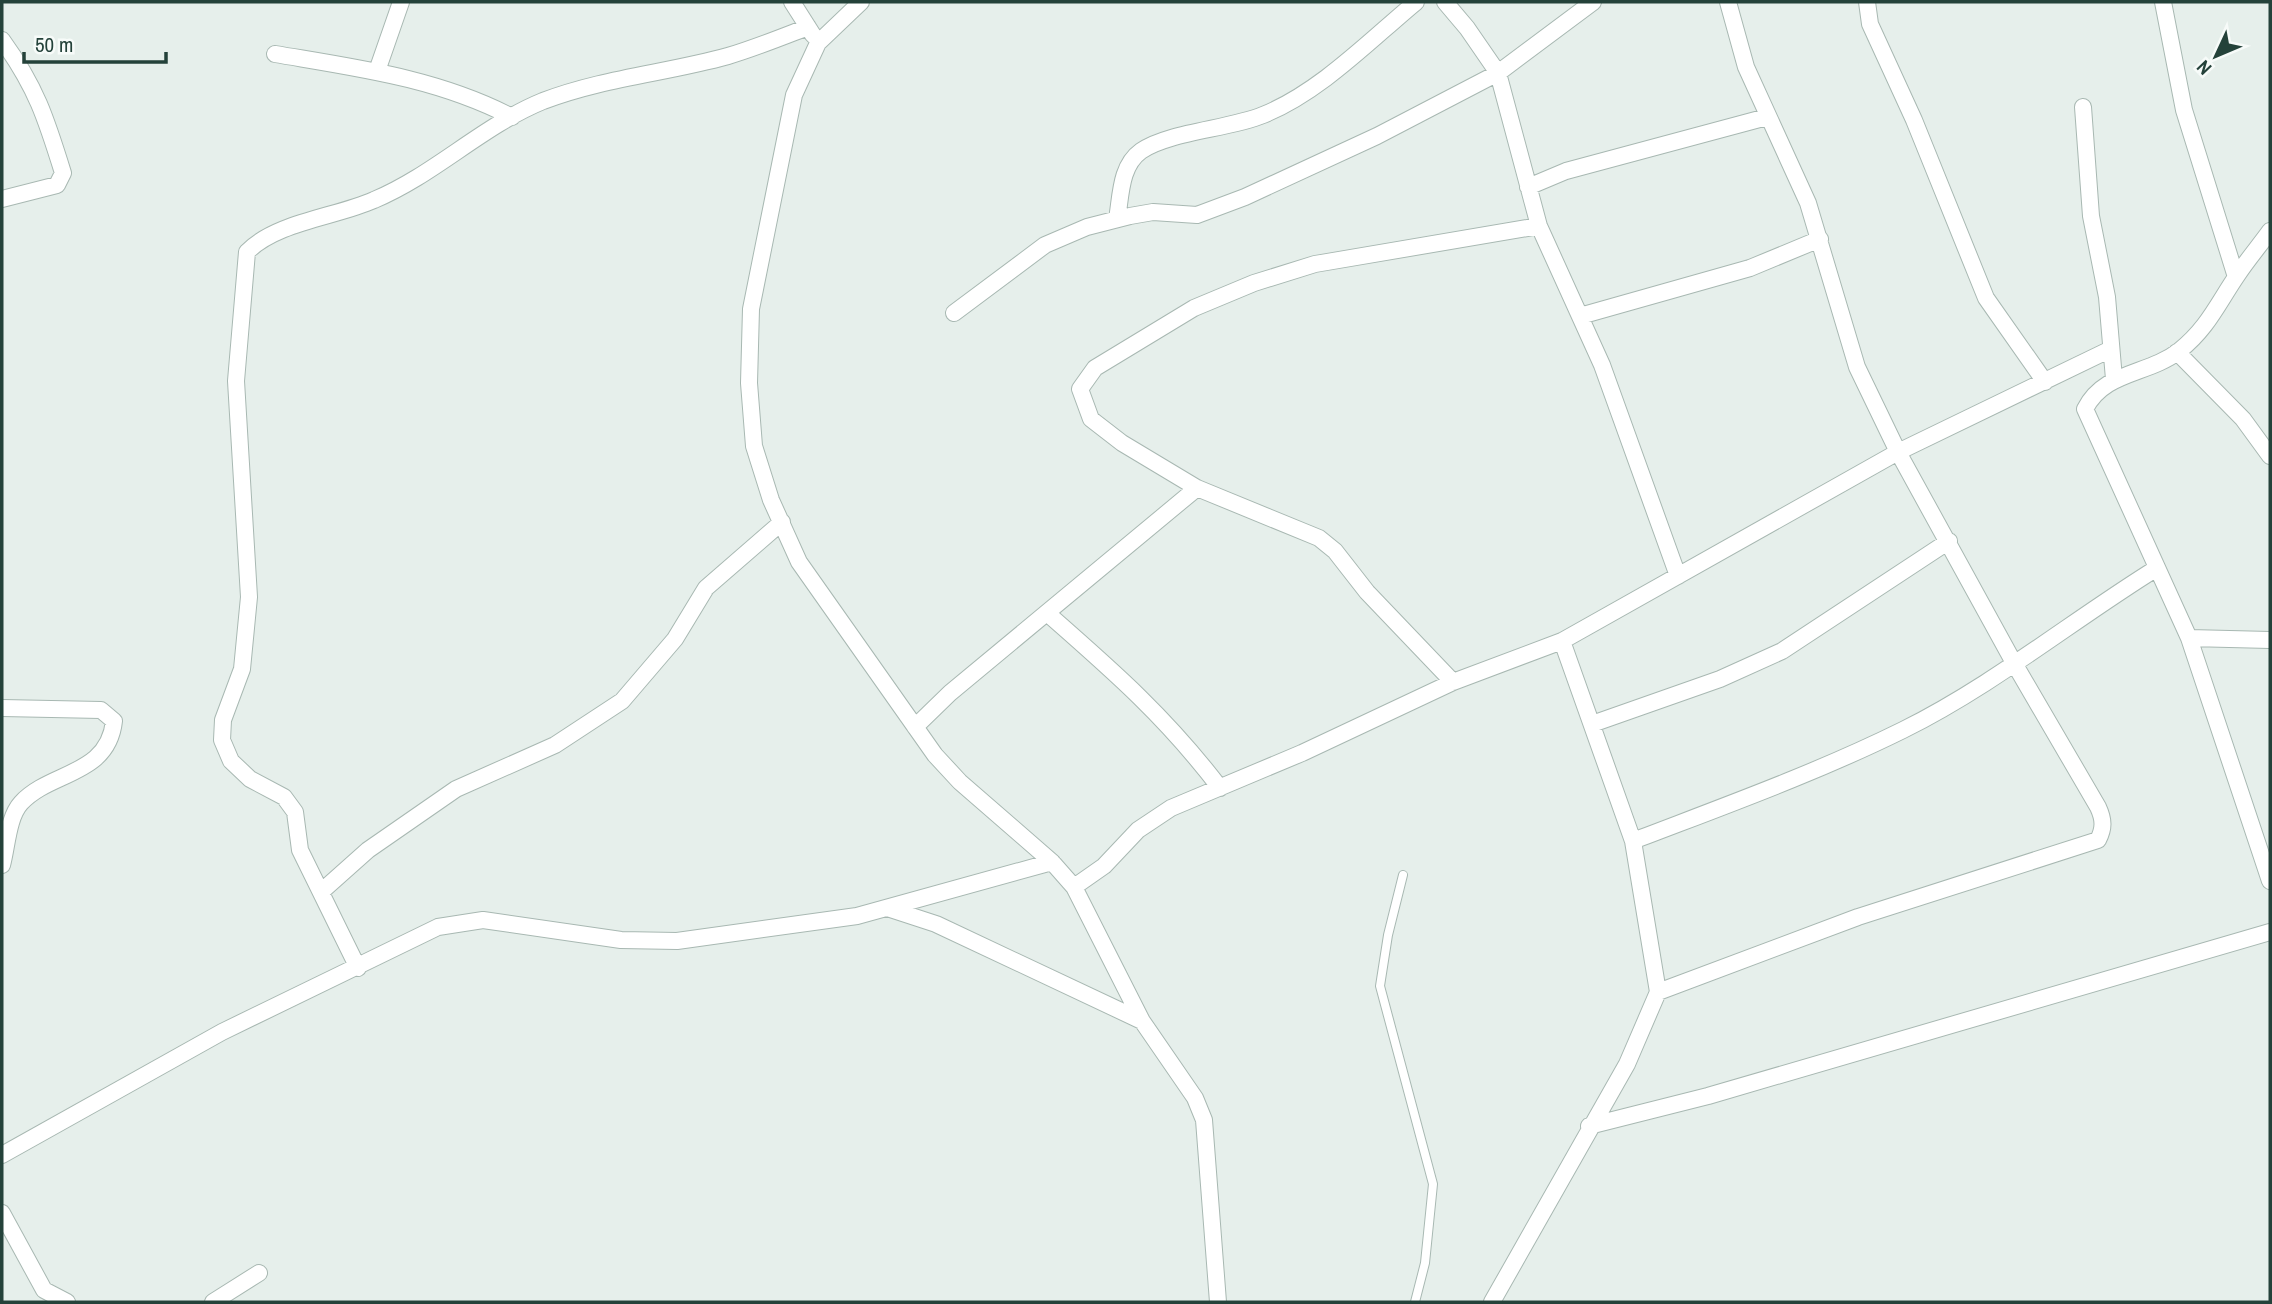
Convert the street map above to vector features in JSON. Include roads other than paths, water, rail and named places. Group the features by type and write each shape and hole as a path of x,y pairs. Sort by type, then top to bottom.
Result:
{"street":[{"path":"377,71 401,2"},
{"path":"792,2 818,43"},
{"path":"861,2 818,43 794,96 751,309 749,383 754,446 799,562 915,727 960,782 1052,862 1074,887 1142,1021 1195,1098 1204,1120 1218,1302"},
{"path":"1116,219 1125,169 1142,150 1165,141 1264,115 1306,91 1416,2"},
{"path":"1445,2 1467,27 1498,73 1539,226 1602,365 1678,576"},
{"path":"954,313 1045,245 1116,219 1153,212 1179,216 1209,211 1377,135 1498,73 1593,2"},
{"path":"1658,992 1858,917 2098,840 2103,830 2103,818 2098,807 2014,663 1898,452 1857,367 1808,203 1746,67 1728,2"},
{"path":"1867,2 1870,24 1880,50 1914,120 1986,298 2045,382"},
{"path":"2164,3 2184,110 2236,277"},
{"path":"358,968 300,850 295,812 284,797 250,779 231,761 222,740 223,720 242,669 249,597 236,381 247,252 263,239 371,202 410,184 512,117 542,102 634,74 728,56 808,27"},
{"path":"2,40 22,68 42,105 63,173 57,185 2,199"},
{"path":"275,54 377,71 453,90 512,117"},
{"path":"2083,107 2091,216 2107,297 2114,379"},
{"path":"1528,187 1566,171 1767,117"},
{"path":"1453,682 1367,592 1335,551 1319,538 1197,488 1122,443 1091,419 1080,389 1095,368 1195,307 1254,283 1315,264 1539,226"},
{"path":"2270,231 2236,277 2221,306 2177,352 2114,379 2092,394 2085,409 2189,638 2267,861 2270,881"},
{"path":"1580,316 1750,268 1820,239"},
{"path":"1074,887 1104,866 1138,830 1171,808 1302,753 1453,682 1562,641 1898,452 2111,349"},
{"path":"2177,352 2243,419 2270,456"},
{"path":"915,727 950,693 1197,488"},
{"path":"322,891 368,850 456,789 555,745 622,701 675,639 706,588 782,522"},
{"path":"1592,724 1720,679 1782,651 1949,541"},
{"path":"1633,841 1772,788 1904,730 2014,663 2087,611 2157,568"},
{"path":"1048,614 1142,696 1182,738 1220,788"},
{"path":"2189,638 2270,640"},
{"path":"1492,1302 1589,1126 1627,1063 1658,992 1633,841 1562,641"},
{"path":"2,708 101,710 114,721 112,737 93,760 76,773 34,791 19,805 2,865"},
{"path":"2,1155 222,1032 438,927 483,920 561,929 621,940 677,941 857,916 1052,862"},
{"path":"887,908 936,924 1142,1021"},
{"path":"1589,1126 1708,1096 2270,932"},
{"path":"2,1213 44,1290 67,1302"},
{"path":"213,1302 258,1273"}],"lane":[{"path":"1403,875 1388,935 1380,985 1433,1184 1425,1263 1415,1302"}]}
